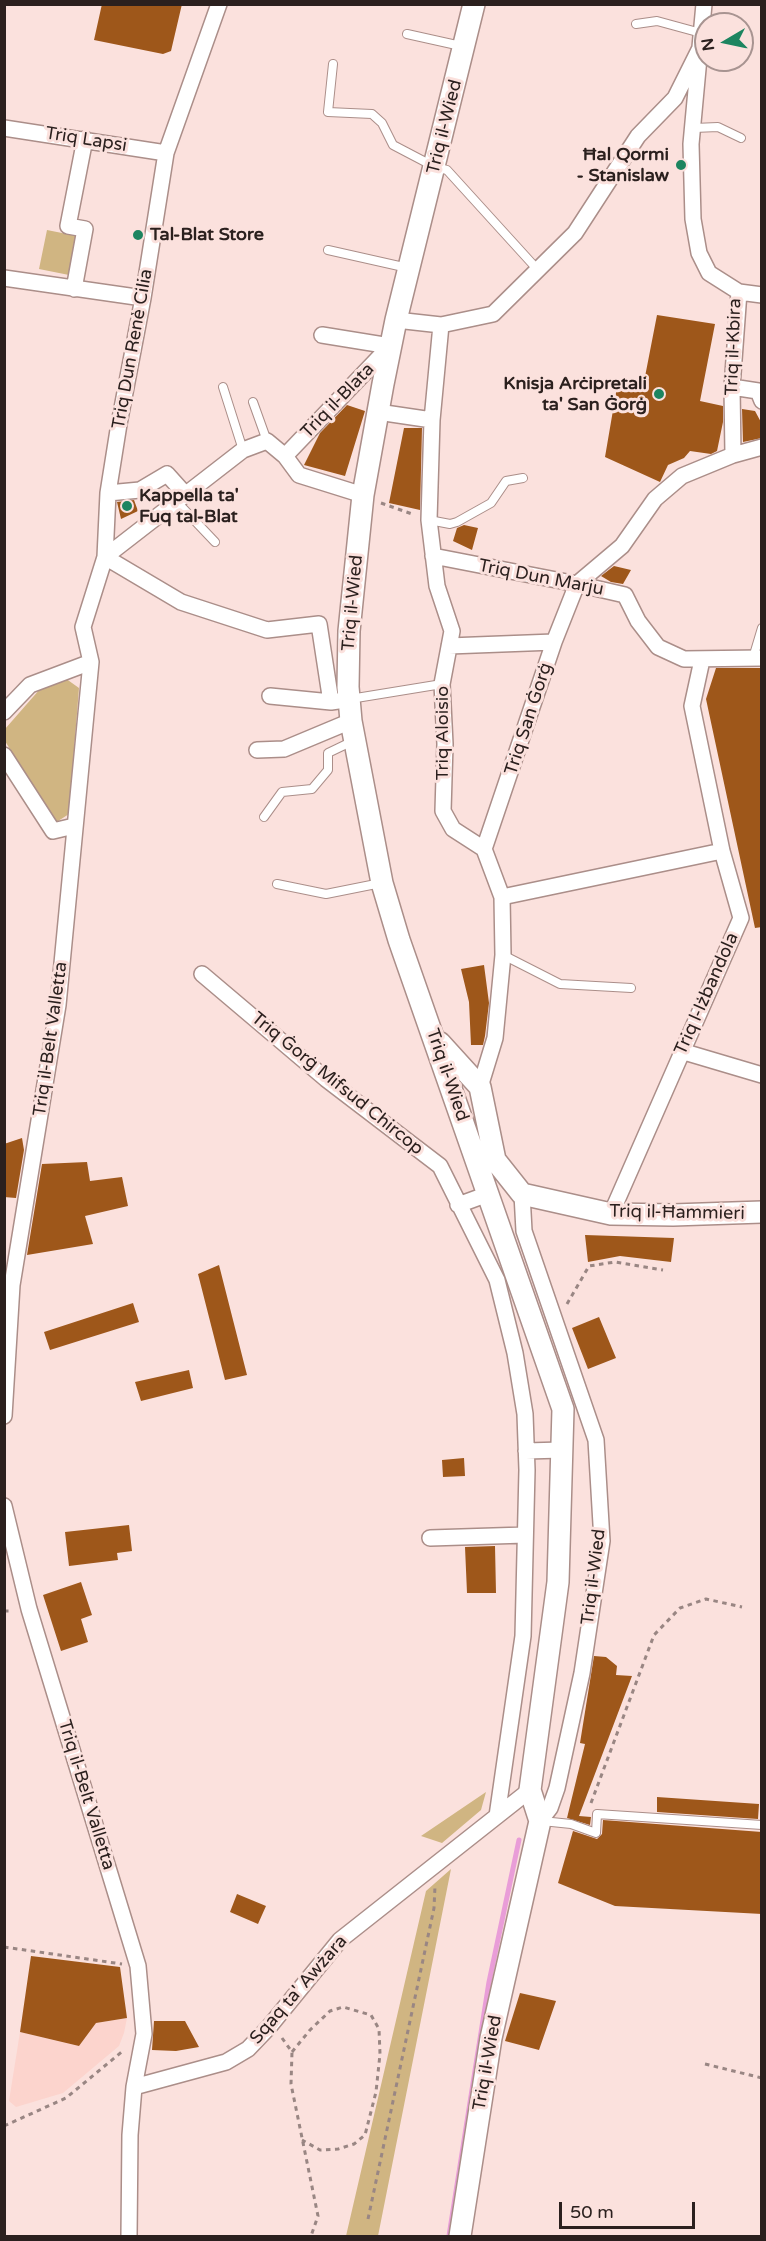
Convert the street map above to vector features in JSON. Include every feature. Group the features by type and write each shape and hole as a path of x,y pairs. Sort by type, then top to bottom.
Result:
{"street":[{"name":"Triq Dun Renè Cilia","path":"92,662 83,627 105,557 108,493 118,424 143,298 166,153 219,4"},
{"name":"Triq il-Wied","path":"474,4 390,346 363,495 340,700 353,731 382,883 399,940 563,1409 558,1582 530,1790 540,1821"},
{"path":"396,320 441,325 493,314 575,233 638,136 675,98 694,60"},
{"name":"Triq il-Kbira","path":"698,72 691,144 693,219 699,253 709,273 740,292 732,387 733,455"},
{"name":"Triq Lapsi","path":"4,128 166,153"},
{"path":"74,289 85,229 68,226 85,139"},
{"path":"4,278 143,298"},
{"path":"740,292 762,295"},
{"name":"Triq Aloisio","path":"441,325 432,420 429,520 437,586 452,631 442,684 445,744 443,811 453,829 484,849"},
{"path":"322,335 390,346"},
{"name":"Triq il-Blata","path":"285,456 390,346"},
{"path":"732,387 758,391 762,401"},
{"path":"378,412 432,420"},
{"path":"270,696 340,700 319,624 267,630 181,602 105,557 243,450 267,441 285,456 299,475 363,495"},
{"name":"Triq San Ġorġ","path":"484,849 554,642 577,584 622,546 656,499 682,476 733,455 762,447"},
{"path":"108,493 140,489 167,474 181,498"},
{"name":"Triq Dun Marju","path":"433,556 625,595 638,621 657,647 684,659 757,658"},
{"path":"449,646 554,642"},
{"name":"Triq l-Iżbandola","path":"611,1214 741,918 722,851 692,706 702,660"},
{"path":"4,712 30,685 92,662"},
{"name":"Triq il-Belt Valletta","path":"4,1416 12,1285 58,1005 92,662"},
{"path":"257,750 284,749 353,731"},
{"path":"4,755 53,831 74,826"},
{"path":"484,849 502,897 503,955 495,1038 480,1087 495,1160 522,1194"},
{"path":"502,897 722,851"},
{"name":"Triq Ġorġ Mifsud Chircop","path":"202,974 326,1079 440,1166 458,1205"},
{"path":"434,1036 480,1087"},
{"path":"681,1051 762,1075"},
{"path":"488,1194 458,1205 497,1280 515,1353 525,1414 526,1451 523,1636 497,1816"},
{"name":"Triq il-Wied","path":"459,2236 491,2038 540,1821 550,1808 557,1788 582,1673 602,1541 596,1440 524,1231 522,1194"},
{"name":"Triq il-Ħammieri","path":"522,1194 611,1214 673,1215 762,1212"},
{"path":"526,1451 562,1450"},
{"name":"Triq il-Belt Valletta","path":"4,1506 29,1609 138,1966 144,2034 134,2087 130,2135 129,2236"},
{"path":"430,1538 525,1535"},
{"name":"Sqaq ta' Awżara","path":"134,2087 226,2062 248,2049 269,2027 340,1940 530,1790"}],"lane":[{"path":"636,24 657,21 694,31"},
{"path":"407,34 465,47"},
{"path":"333,64 328,112 372,114 382,123 393,145 435,167 447,170 537,269"},
{"path":"694,128 718,127 741,138"},
{"path":"328,250 410,268"},
{"path":"223,387 243,450"},
{"path":"253,402 267,441"},
{"path":"429,520 450,524 458,522 491,503 506,481 523,477"},
{"path":"181,498 215,542"},
{"path":"757,658 762,628"},
{"path":"340,700 442,684"},
{"path":"264,817 282,792 312,789 328,770 328,753 353,731"},
{"path":"276,884 326,894 382,883"},
{"path":"503,955 560,984 631,988"},
{"path":"540,1821 571,1824 596,1833 597,1814 762,1825"}],"path":[{"path":"363,495 429,520"},
{"path":"555,1323 589,1266 615,1262 663,1270"},
{"path":"582,1827 654,1635 680,1608 706,1599 742,1607"},
{"path":"368,2219 434,1908 437,1863"},
{"path":"4,1947 138,1966"},
{"path":"302,2140 320,2150 338,2149 354,2144 365,2135 376,2092 380,2054 379,2029 371,2015 343,2007 330,2011 292,2052 291,2084 302,2140 318,2216 311,2236"},
{"path":"269,2027 281,2037 292,2052"},
{"path":"4,2126 66,2098 144,2034"},
{"path":"705,2064 762,2078"}],"shaded area":[{"path":"47,230 82,237 74,276 39,269"},
{"path":"65,678 79,688 69,814 55,823 5,741 5,729 40,689"},
{"path":"486,1792 481,1810 442,1843 421,1836"},
{"path":"451,1869 378,2236 346,2236 426,1891"},
{"path":"127,2018 119,2046 63,2093 16,2107 9,2101 20,2032 79,2046 96,2023"}],"building":[{"path":"102,4 182,4 171,51 163,54 94,40"},
{"name":"Knisja Arċipretali ta' San Ġorġ","path":"657,315 715,324 700,401 723,406 723,422 717,451 711,454 690,451 684,458 668,465 660,482 605,457 618,381 643,387"},
{"path":"347,405 365,411 345,476 304,465 320,433"},
{"path":"742,409 755,411 762,424 762,438 743,442"},
{"path":"404,428 422,428 420,510 389,503"},
{"name":"Kappella ta' Fuq tal-Blat","path":"134,500 138,511 121,519 117,502"},
{"path":"464,525 478,528 472,550 453,541 457,528"},
{"path":"614,566 631,570 623,584 611,582 601,576"},
{"path":"716,668 762,668 762,927 755,928 706,699"},
{"path":"484,965 489,1003 485,1036 483,1045 471,1045 469,1002 461,969"},
{"path":"22,1138 24,1150 16,1198 4,1197 4,1144"},
{"path":"87,1162 90,1181 122,1177 128,1206 85,1216 93,1244 27,1255 42,1164"},
{"path":"585,1235 674,1238 671,1262 620,1256 588,1262"},
{"path":"219,1265 247,1375 225,1380 198,1274"},
{"path":"133,1303 139,1322 50,1350 44,1332"},
{"path":"599,1317 616,1358 588,1369 572,1328"},
{"path":"189,1370 193,1388 141,1401 135,1382"},
{"path":"464,1458 465,1476 443,1477 442,1460"},
{"path":"129,1525 132,1551 117,1553 118,1560 69,1566 65,1532"},
{"path":"495,1546 496,1593 467,1593 465,1547"},
{"path":"81,1582 92,1615 81,1619 88,1642 61,1651 43,1595"},
{"path":"594,1656 606,1657 617,1666 616,1675 632,1676 579,1816 591,1817 590,1825 567,1818 585,1744 580,1743"},
{"path":"657,1797 759,1804 758,1819 657,1812"},
{"path":"603,1820 762,1832 762,1914 615,1906 558,1883 573,1831 597,1839 602,1834"},
{"path":"237,1894 266,1906 258,1924 230,1912"},
{"path":"31,1956 120,1967 127,2018 96,2023 79,2046 20,2032"},
{"path":"520,1993 556,2001 539,2050 505,2041"},
{"path":"154,2021 185,2021 199,2047 176,2051 152,2050"}],"waterway":[{"path":"449,2236 489,1982 519,1840"}],"place":[{"name":"Ħal Qormi - Stanislaw","path":"681,165"},
{"name":"Tal-Blat Store","path":"138,235"},
{"name":"Knisja Arċipretali ta' San Ġorġ","path":"659,394"},
{"name":"Kappella ta' Fuq tal-Blat","path":"127,506"}]}
